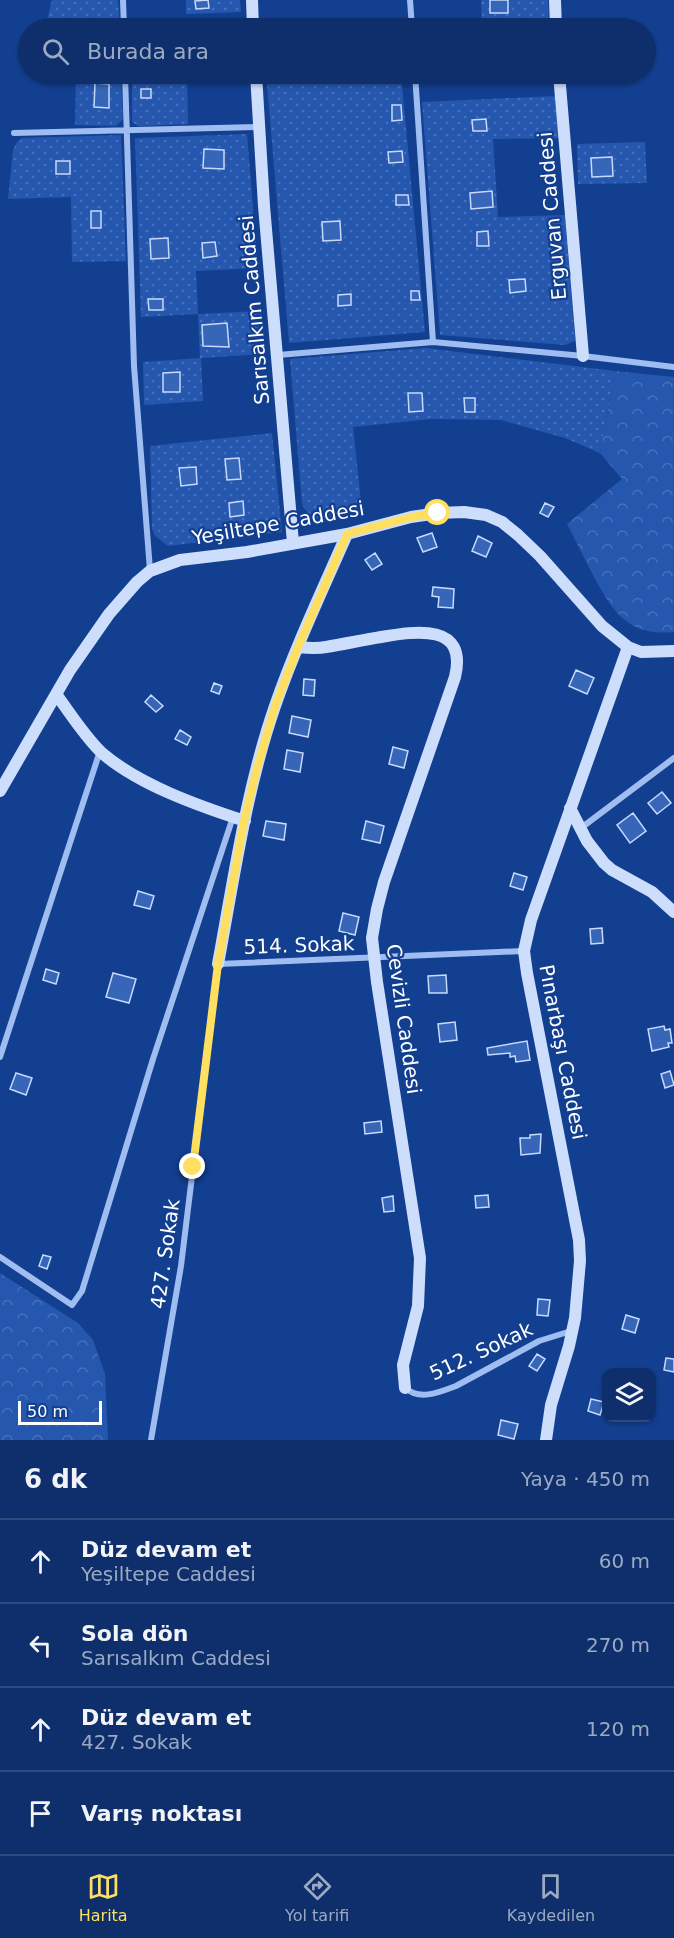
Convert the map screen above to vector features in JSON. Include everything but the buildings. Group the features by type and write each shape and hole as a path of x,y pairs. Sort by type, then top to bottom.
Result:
{"street":[{"path":"123,0 124,18"},
{"path":"252,0 253,18"},
{"path":"410,0 411,18"},
{"path":"555,0 556,18"},
{"path":"125,84 134,366 150,571"},
{"name":"Sarısalkım Caddesi","path":"257,84 264,206 293,543"},
{"path":"416,84 433,342"},
{"name":"Erguvan Caddesi","path":"560,84 583,356"},
{"path":"14,133 259,127"},
{"path":"278,355 433,342 674,367"},
{"name":"Yeşiltepe Caddesi","path":"0,791 70,670 109,614 137,582 150,571 180,560 247,552 347,534 411,517 438,513 464,512 486,515 502,522 518,535 540,556 602,626 628,647"},
{"path":"0,1257 72,1305 82,1291 153,1059 298,647 347,534"},
{"name":"Cevizli Caddesi","path":"298,647 324,648 388,636 426,632 436,634 450,642 457,660 455,677 384,882 372,938 373,958 420,1258 418,1306 403,1365 405,1388"},
{"path":"628,647 641,652 674,651"},
{"name":"Pınarbaşı Caddesi","path":"546,1440 551,1406 573,1330 579,1285 579,1240 524,951 531,920 628,647"},
{"path":"56,694 100,751 124,768 167,792 239,819"},
{"path":"0,1057 100,751"},
{"path":"581,829 674,758"},
{"path":"570,808 591,848 604,863 612,870 652,892 674,912"},
{"path":"218,964 239,819"},
{"name":"514. Sokak","path":"218,964 524,951"},
{"name":"427. Sokak","path":"151,1440 181,1266 218,964"},
{"name":"512. Sokak","path":"405,1388 411,1393 420,1395 443,1391 539,1341 573,1330"}],"green space":[{"path":"52,0 118,0 119,18 48,18"},
{"path":"186,0 240,0 241,12 186,14"},
{"path":"481,0 548,0 549,18 482,18"},
{"path":"76,84 121,84 123,119 116,126 75,125"},
{"path":"132,84 187,84 188,124 138,126 132,122"},
{"path":"267,84 402,84 425,332 289,343"},
{"path":"556,96 559,138 493,139 498,217 565,215 575,341 565,345 440,335 422,102"},
{"path":"247,134 258,268 196,271 198,314 141,317 135,138"},
{"path":"121,135 126,261 72,262 71,197 8,199 13,150 22,138"},
{"path":"645,142 647,183 578,184 577,144"},
{"path":"261,311 265,354 201,358 203,401 144,405 143,362 200,358 198,314"},
{"path":"426,348 615,371 600,453 565,438 501,420 431,419 353,427 362,511 329,521 314,518 302,504 290,359"},
{"path":"615,371 674,377 674,632 645,630 623,619 607,600 567,524 622,479 600,453"},
{"path":"272,433 282,532 168,546 155,536 152,529 150,446"},
{"path":"0,1273 78,1323 93,1340 105,1374 108,1440 0,1440"}],"route":[{"path":"193,1167 218,964 244,821 275,706 347,534 411,517 438,513"}]}
